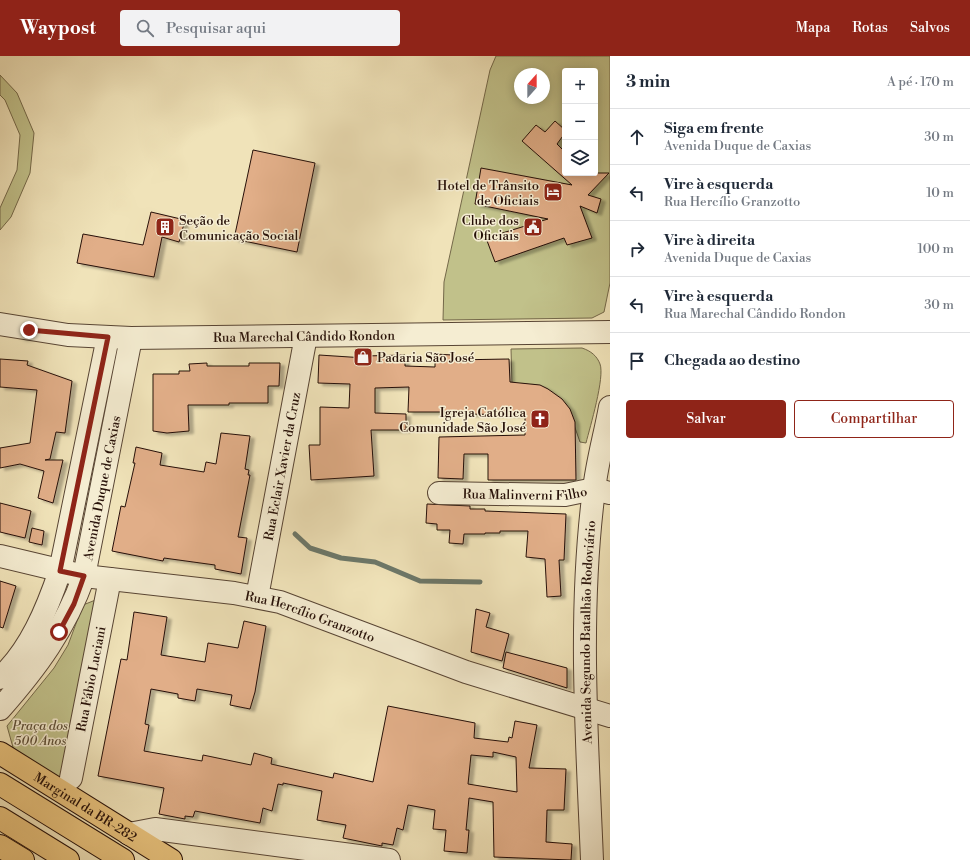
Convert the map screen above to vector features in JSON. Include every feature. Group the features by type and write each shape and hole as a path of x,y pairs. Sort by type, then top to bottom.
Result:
{"main road":[{"name":"Marginal da BR-282","path":"0,753 171,860"},
{"path":"0,784 123,860"},
{"path":"0,818 68,860"},
{"path":"0,846 23,860"}],"street":[{"name":"Rua Marechal Cândido Rondon","path":"0,324 68,335 131,338 610,332"},
{"name":"Rua Eclair Xavier da Cruz","path":"256,597 306,336"},
{"name":"Avenida Duque de Caxias","path":"0,678 20,656 46,607 60,571 108,337"},
{"name":"Avenida Duque de Caxias","path":"0,709 43,658 74,604 84,576 131,338"},
{"name":"Avenida Segundo Batalhão Rodoviário","path":"592,860 586,709 585,598 602,491 610,407"},
{"name":"Rua Malinverni Filho","path":"439,493 565,495 602,491"},
{"name":"Rua Hercílio Granzotto","path":"0,556 84,576 256,597 306,611 474,675 610,716"},
{"name":"Rua Fábio Luciani","path":"71,778 110,579"},
{"path":"129,834 155,829 349,857 389,860"}],"green space":[{"name":"Clube dos Oficiais","path":"496,56 610,56 610,283 604,312 592,318 443,320 444,282 490,70"},
{"path":"0,75 17,93 34,133 30,173 11,217 0,230 0,208 17,170 20,135 5,100 0,95"},
{"path":"582,348 591,352 595,356 599,361 601,370 599,390 586,443 580,442 573,422 512,385 511,349"},
{"name":"Praça dos 500 Anos","path":"98,599 60,780 14,751 7,726 54,668 68,645 83,605"}],"building":[{"name":"Hotel de Trânsito de Oficiais","path":"555,121 562,127 562,137 557,144 562,149 562,176 598,176 598,173 609,173 588,195 601,199 597,213 580,206 592,238 567,245 564,238 495,262 486,238 548,219 475,204 481,168 572,185 522,141 536,125 545,132"},
{"path":"253,150 315,163 297,252 234,239"},
{"path":"151,212 185,220 179,242 162,237 154,277 77,263 83,234 143,245"},
{"path":"435,354 452,355 451,360 509,359 510,382 540,385 562,399 570,409 575,422 576,480 488,480 488,454 464,454 463,479 438,478 439,437 525,435 525,415 469,414 469,412 408,412 409,387 375,388 375,413 406,414 406,430 371,430 374,476 311,480 309,445 320,445 320,407 349,408 350,384 318,383 319,355 365,358 365,356 405,355 405,366 435,367"},
{"path":"0,359 28,361 27,365 72,381 65,433 56,432 50,459 45,460 63,460 53,503 38,498 44,471 20,464 0,468 0,448 30,443 37,390 0,387"},
{"path":"207,363 207,366 249,366 249,363 280,363 279,386 268,386 268,403 188,405 189,431 167,433 153,431 153,374 179,374 179,371 190,371 189,364"},
{"path":"221,433 250,436 245,469 249,470 248,475 250,475 238,537 247,538 241,574 215,569 215,565 164,558 163,561 112,551 121,506 125,507 135,463 133,463 136,447 162,453 160,465 204,472 206,462 216,464"},
{"path":"0,503 31,511 25,538 0,532"},
{"path":"427,504 470,506 470,509 485,509 485,511 566,514 564,560 559,560 561,596 547,597 545,559 526,557 528,531 500,531 500,533 464,534 463,544 449,543 450,530 437,530 437,524 426,523"},
{"path":"32,528 44,531 42,545 29,542"},
{"path":"0,581 16,586 3,628 0,627"},
{"path":"476,609 490,613 486,627 509,634 502,661 471,652"},
{"path":"134,612 167,617 161,655 205,662 208,643 238,648 244,621 266,626 255,692 250,709 230,705 232,695 197,689 195,701 178,698 178,694 151,689 145,724 149,725 144,751 202,761 203,755 251,765 254,753 272,758 271,764 333,778 334,773 373,782 388,706 475,723 474,738 508,742 509,737 512,738 515,721 537,725 529,768 566,769 564,810 547,810 546,842 572,844 571,860 494,857 493,802 469,798 466,830 469,830 467,853 444,851 446,830 433,829 435,810 408,805 403,830 397,828 393,845 382,843 382,846 343,838 346,825 317,820 322,791 283,783 283,785 278,784 272,811 263,808 260,823 195,811 193,817 185,816 185,819 159,814 164,788 98,776 121,659 127,660","holes":["493,752 516,757 517,792 468,784 471,755 493,757"]},
{"path":"506,652 567,668 567,688 503,668"}],"waterway":[{"path":"295,534 310,548 341,558 375,562 420,581 480,582"}],"place":[{"name":"Hotel de Trânsito de Oficiais","path":"553,192"},
{"name":"Seção de Comunicação Social","path":"165,227"},
{"name":"Clube dos Oficiais","path":"533,227"},
{"name":"Padaria São José","path":"363,357"},
{"name":"Igreja Católica Comunidade São José","path":"540,419"}],"route":[{"path":"29,330 68,335 108,337 106,355 60,571 84,576 74,604 59,632"}]}
